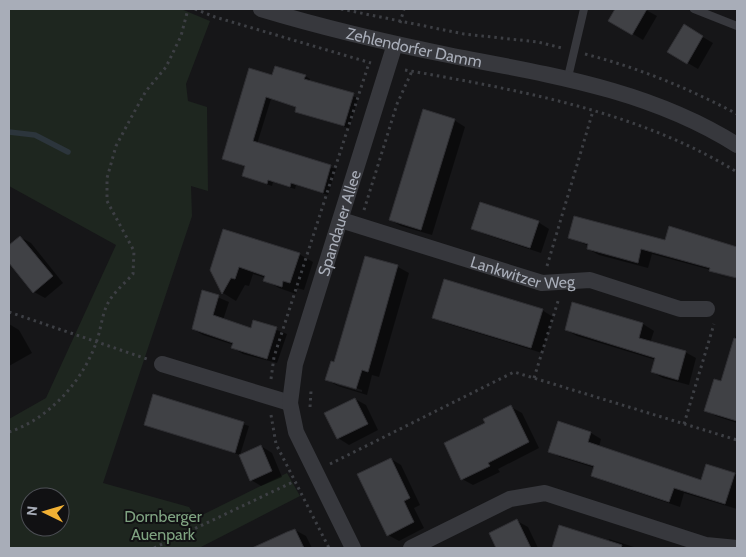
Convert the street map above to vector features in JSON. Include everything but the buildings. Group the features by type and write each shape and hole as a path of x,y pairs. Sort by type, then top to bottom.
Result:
{"street":[{"name":"Zehlendorfer Damm","path":"261,9 327,28 395,44 568,77 654,104 684,116 737,145"},
{"name":"Spandauer Allee","path":"353,548 296,432 290,403 295,364 395,44"},
{"name":"Lankwitzer Weg","path":"340,220 542,283 590,280 680,309 707,309"},
{"path":"162,364 290,403"},
{"path":"411,548 510,499 545,493 706,545 737,548"}],"lane":[{"path":"568,77 584,9"},
{"path":"694,9 737,26"}],"path":[{"path":"9,432 41,414 63,397 86,367 97,341 108,303 133,274 134,251 107,200 107,178 116,146 146,91 166,67 181,36 188,9"},
{"path":"196,9 215,17 369,63"},
{"path":"341,9 400,22 404,9"},
{"path":"358,226 397,104 412,71 558,101 593,111 687,144 737,172"},
{"path":"542,283 593,111"},
{"path":"534,378 564,282"},
{"path":"684,424 717,315 707,309"},
{"path":"9,312 162,364"},
{"path":"326,456 330,464 514,372 737,440"},
{"path":"311,386 312,415"},
{"path":"154,548 295,481 329,548"}],"green space":[{"name":"Dornberger Auenpark","path":"9,9 181,9 210,21 186,84 188,101 207,107 208,191 191,186 192,216 103,483 189,507 196,518 287,473 300,496 199,548 9,548 9,419 46,398 116,245 9,186"}],"waterway":[{"path":"9,132 35,135 68,152"}]}
